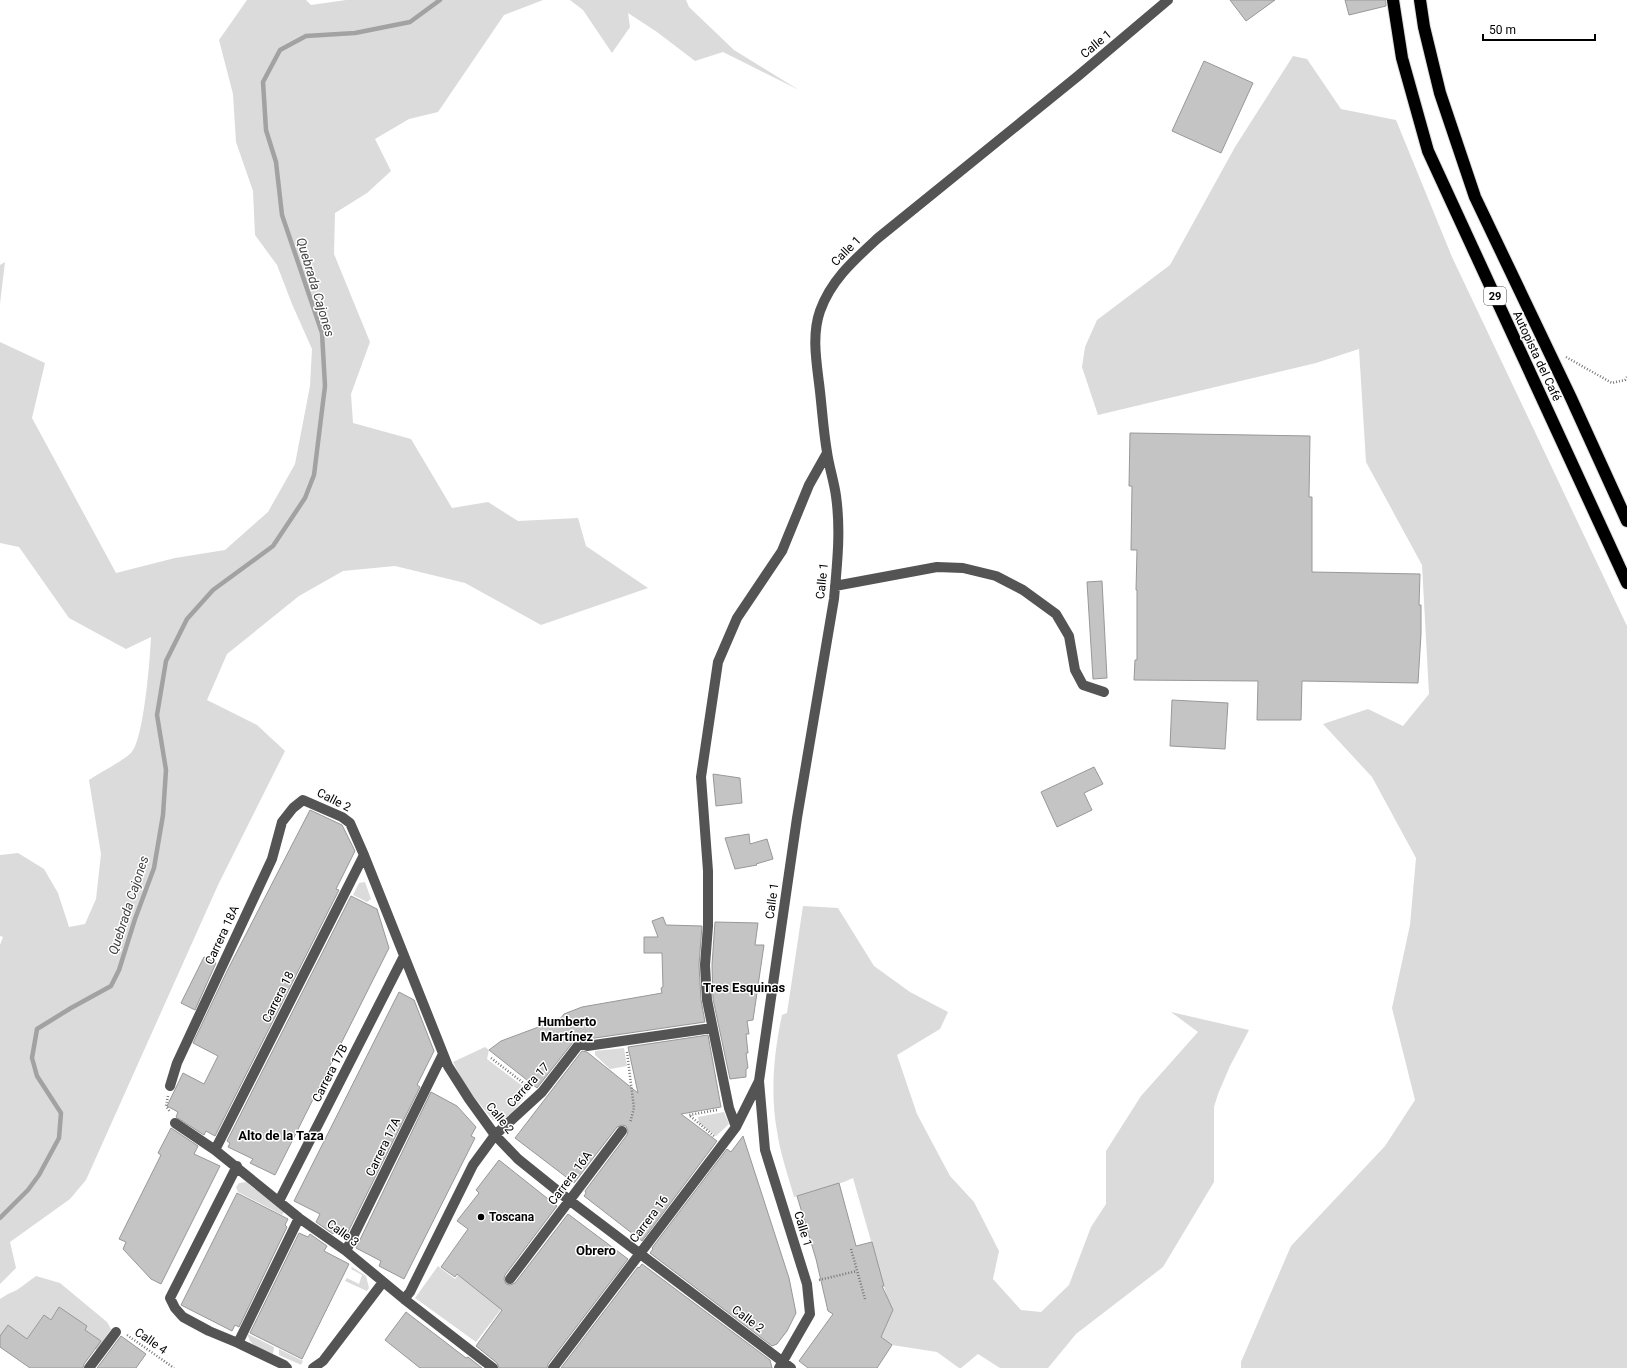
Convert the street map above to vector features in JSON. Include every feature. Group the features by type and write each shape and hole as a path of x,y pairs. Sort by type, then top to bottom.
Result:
{"highway":[{"name":"Autopista del Café","path":"1393,0 1402,58 1428,151 1627,583"},
{"name":"Autopista del Café","path":"1420,0 1424,27 1440,93 1475,197 1571,398 1627,520"}],"street":[{"name":"Calle 1","path":"784,1366 810,1314 807,1284 765,1150 759,1081 798,818 835,586 838,532 836,496 827,453 816,356 815,335 820,312 831,286 848,265 878,238 1078,76 1168,0"},
{"path":"736,1127 729,1108 707,1000 705,965 708,926 708,871 701,777 718,662 737,618 782,551 809,485 827,453"},
{"path":"835,586 937,567 963,568 996,576 1023,590 1056,614 1069,636 1075,670 1083,685 1104,692"},
{"name":"Calle 2","path":"303,800 342,817 350,824 364,855 448,1066 469,1100 495,1135 518,1159 784,1366"},
{"name":"Carrera 18A","path":"170,1086 176,1063 272,859 282,822 293,808 303,800"},
{"name":"Carrera 18","path":"215,1150 364,855"},
{"name":"Carrera 17B","path":"279,1201 404,956"},
{"name":"Carrera 17","path":"404,1299 410,1292 473,1165 495,1135 539,1095 580,1044 587,1046 712,1028"},
{"name":"Carrera 17A","path":"346,1251 443,1054"},
{"name":"Carrera 16","path":"553,1368 736,1127 759,1081"},
{"name":"Calle 3","path":"175,1123 237,1166 299,1218 346,1251 404,1299 493,1368"},
{"name":"Carrera 16A","path":"510,1279 622,1131"},
{"path":"237,1166 170,1298 175,1308 183,1317 209,1331 238,1342 284,1364 287,1368"},
{"path":"238,1342 299,1218"},
{"path":"313,1368 323,1361 383,1282"},
{"path":"89,1368 116,1332"}],"path":[{"path":"1566,356 1612,383 1625,380 1627,376"},
{"path":"491,1058 539,1095"},
{"path":"622,1131 629,1126 634,1108 629,1067"},
{"path":"170,1086 166,1106 175,1123"},
{"path":"723,1144 689,1115 729,1108"},
{"path":"851,1249 864,1299"},
{"path":"807,1284 857,1271"},
{"name":"Calle 4","path":"116,1332 125,1333 174,1368"}],"shaded area":[{"path":"247,0 306,0 311,5 346,0 543,0 504,15 438,112 409,119 375,139 391,171 367,193 335,213 334,254 370,342 351,394 353,423 411,439 452,508 488,502 518,521 578,518 586,546 648,588 541,625 465,583 395,566 343,571 299,596 227,654 207,700 257,725 285,751 218,885 86,1180 70,1199 10,1242 16,1268 0,1284 0,945 3,937 0,936 0,855 18,853 44,869 58,893 69,927 85,924 96,899 101,854 89,780 127,756 136,745 146,698 151,637 126,649 69,618 19,547 0,543 0,342 45,363 32,418 116,573 175,558 225,550 268,512 295,464 310,386 312,349 277,265 255,235 253,191 236,142 233,94 219,40"},
{"path":"570,0 686,0 689,7 734,50 799,90 723,52 695,61 657,32 628,13 630,27 612,53 583,10"},
{"path":"1293,56 1307,59 1341,109 1396,120 1452,257 1627,626 1627,1368 1241,1368 1241,1362 1291,1246 1385,1146 1415,1100 1392,1008 1410,925 1416,858 1372,777 1323,724 1368,709 1403,726 1429,694 1422,565 1366,462 1359,349 1316,363 1098,415 1082,367 1085,347 1097,320 1170,265 1235,147"},
{"path":"5,262 0,304 0,265"},
{"path":"365,882 371,899 367,902 353,895 359,883"},
{"path":"803,906 838,908 874,966 910,992 948,1012 940,1029 897,1055 917,1114 950,1176 974,1202 999,1251 993,1279 1021,1310 1041,1312 1069,1285 1091,1227 1106,1204 1106,1151 1141,1096 1198,1032 1171,1012 1249,1030 1230,1066 1214,1107 1214,1182 1163,1267 1076,1334 1048,1368 1000,1368 978,1354 959,1368 937,1352 892,1345 881,1337 893,1311 887,1297 853,1178 794,1197 778,1139 773,1087 777,1043 782,1015 787,1013"},
{"path":"485,1047 489,1050 487,1059 529,1091 518,1106 508,1116 498,1121 493,1120 465,1086 453,1062"},
{"path":"624,1048 627,1066 610,1069 595,1055 595,1051"},
{"path":"724,1112 729,1124 716,1136 699,1123 698,1117"},
{"path":"246,1182 284,1212 282,1215 238,1192 236,1187 239,1183"},
{"path":"473,1256 541,1308 505,1304 476,1342 415,1298 438,1266 455,1279"},
{"path":"352,1267 366,1276 369,1288 367,1291 345,1281 347,1278 359,1284 362,1275 351,1269"},
{"path":"36,1276 60,1283 107,1322 111,1329 97,1350 85,1330 59,1307 51,1320 44,1315 27,1339 0,1336 0,1299 17,1290"},
{"path":"248,1334 274,1347 273,1354 254,1345"},
{"path":"279,1349 303,1361 301,1365 279,1355"}],"building":[{"path":"1230,0 1275,0 1246,21"},
{"path":"1345,0 1386,0 1386,6 1349,15"},
{"path":"1204,61 1253,83 1221,153 1172,131"},
{"path":"1130,433 1310,436 1309,497 1312,497 1312,572 1420,574 1419,605 1421,605 1421,634 1418,683 1302,681 1301,720 1257,720 1258,681 1134,680 1135,660 1137,660 1137,550 1131,550 1132,486 1129,486"},
{"path":"1102,581 1107,678 1093,679 1087,582"},
{"path":"1172,700 1228,703 1225,749 1170,746"},
{"path":"1094,767 1103,784 1084,793 1092,810 1057,827 1041,792"},
{"path":"713,774 740,778 742,803 716,806"},
{"path":"310,810 342,825 355,851 336,889 339,890 215,1136 206,1131 204,1135 176,1117 178,1112 167,1106 183,1073 204,1084 218,1056 193,1043 228,969"},
{"path":"749,834 750,844 767,839 773,859 756,864 757,865 735,869 725,838"},
{"path":"351,896 377,909 389,948 275,1175 250,1163 253,1159 228,1147 230,1143 227,1141"},
{"path":"663,917 666,925 702,926 699,965 701,1000 705,1022 588,1039 577,1037 537,1088 489,1050 501,1041 560,1019 564,1014 582,1007 662,993 662,953 644,953 644,937 658,937 652,921"},
{"path":"715,922 758,923 755,945 764,945 753,1020 747,1021 749,1034 746,1034 748,1068 746,1069 746,1077 730,1079 713,999 712,965"},
{"path":"204,957 216,963 195,1010 181,1003"},
{"path":"399,992 414,1000 434,1051 417,1085 420,1087 347,1234 336,1229 333,1234 316,1222 320,1214 294,1201"},
{"path":"708,1035 721,1107 681,1114 717,1141 642,1241 584,1196 586,1193 585,1191 627,1135 628,1131 626,1126 622,1125 617,1127 574,1183 515,1138 582,1051 587,1052 638,1093 628,1047"},
{"path":"431,1092 457,1106 476,1127 471,1136 475,1138 404,1279 379,1266 381,1261 356,1248"},
{"path":"171,1128 198,1146 194,1154 220,1166 161,1284 151,1279 123,1249 126,1242 119,1239 161,1155 158,1153"},
{"path":"743,1136 789,1278 796,1313 787,1331 777,1344 772,1346 650,1253 653,1249 652,1248 727,1149 731,1152"},
{"path":"499,1160 557,1206 505,1275 504,1279 506,1284 510,1285 515,1283 568,1214 628,1259 548,1364 547,1368 499,1368 497,1363 476,1346 502,1310 457,1274 455,1277 441,1267 468,1229 457,1221 479,1193 476,1190"},
{"path":"839,1183 856,1246 872,1242 884,1286 882,1286 893,1310 881,1337 892,1345 877,1368 808,1368 799,1361 833,1314 828,1311 816,1259 797,1196"},
{"path":"237,1193 288,1219 285,1225 287,1227 239,1327 235,1325 232,1331 181,1305"},
{"path":"299,1233 308,1237 310,1234 327,1246 324,1251 349,1264 302,1359 250,1333"},
{"path":"642,1264 770,1360 772,1368 561,1368 638,1267 639,1268"},
{"path":"59,1307 87,1326 85,1330 101,1341 84,1364 83,1368 30,1368 0,1347 0,1336 8,1325 27,1339 44,1315 51,1320"},
{"path":"406,1312 466,1358 468,1357 482,1368 420,1368 385,1340"},
{"path":"121,1336 146,1354 136,1368 97,1368"}],"waterway":[{"name":"Quebrada Cajones","path":"0,1218 28,1190 39,1175 59,1138 61,1113 37,1076 32,1058 37,1029 111,986 119,970 135,919 154,868 163,815 166,770 157,715 166,661 187,619 213,590 273,546 305,498 314,475 325,386 322,333 282,215 276,162 266,130 263,82 280,50 306,36 355,33 410,22 440,0"}],"place":[{"name":"Toscana","path":"481,1217"}],"district":[{"name":"Tres Esquinas","path":"744,987"},
{"name":"Humberto Martínez","path":"567,1028"},
{"name":"Alto de la Taza","path":"281,1135"},
{"name":"Obrero","path":"596,1250"}]}
